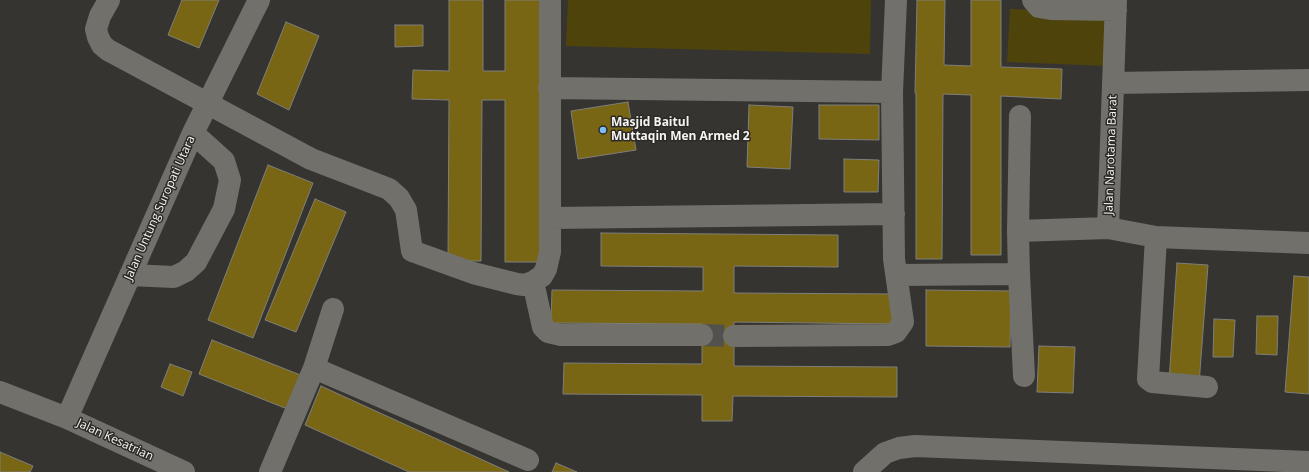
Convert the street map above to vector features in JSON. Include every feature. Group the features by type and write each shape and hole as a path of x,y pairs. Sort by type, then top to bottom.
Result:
{"street":[{"path":"110,0 97,23 98,37 102,45 108,50 208,102 251,128 311,159 389,189 399,198 406,210 412,251 472,273 524,285 533,282 542,276 546,269 550,252 550,0"},
{"name":"Jalan Untung Suropati Utara","path":"67,418 193,133 258,0"},
{"path":"734,336 888,335 896,332 903,322 894,259 892,92 896,0"},
{"path":"1033,0 1039,7 1051,9 1116,5"},
{"name":"Jalan Narotama Barat","path":"1116,5 1108,228 1156,237 1309,243"},
{"path":"1114,83 1309,80"},
{"path":"549,88 892,92"},
{"path":"1020,116 1018,231 1024,376"},
{"path":"130,275 174,277 186,271 196,262 224,209 230,180 224,161 193,133"},
{"path":"551,218 894,214"},
{"path":"1018,231 1108,228"},
{"path":"1156,237 1148,379 1152,382 1207,387"},
{"path":"897,275 1019,274"},
{"path":"533,282 543,327 548,332 561,335 702,335"},
{"path":"270,472 314,368 333,309"},
{"path":"314,368 528,460"},
{"name":"Jalan Kesatrian","path":"0,392 67,418 184,472"},
{"path":"864,472 885,453 899,448 915,446 1309,462"}],"shaded area":[{"path":"568,0 871,0 870,54 566,46"},
{"path":"1010,9 1110,12 1109,66 1007,62"}],"building":[{"path":"182,0 219,0 199,48 168,35"},
{"path":"449,0 483,0 483,71 505,71 505,0 540,0 540,262 505,262 505,100 482,100 481,261 448,261 449,100 412,99 413,70 449,71"},
{"path":"917,0 945,0 944,65 971,66 971,0 1001,0 1001,67 1062,69 1061,99 1001,96 1001,255 971,255 971,95 943,94 942,259 916,259 915,93"},
{"path":"286,22 319,36 289,110 257,94"},
{"path":"395,25 423,25 423,46 395,47"},
{"name":"Masjid Baitul Muttaqin Men Armed 2","path":"628,102 636,150 578,159 571,111"},
{"path":"749,105 793,107 790,169 747,167"},
{"path":"819,105 879,105 879,140 819,139"},
{"path":"844,159 879,160 878,192 844,192"},
{"path":"268,165 313,183 253,338 208,320"},
{"path":"315,199 346,212 296,332 265,320"},
{"path":"601,233 838,235 838,267 734,266 734,293 897,294 896,324 734,322 734,366 897,367 897,397 733,396 732,421 702,421 702,395 563,394 564,363 702,364 702,324 551,323 552,290 703,291 703,267 601,266"},
{"path":"1177,263 1208,265 1199,384 1169,381"},
{"path":"1294,276 1309,277 1309,394 1285,392"},
{"path":"926,290 1011,291 1010,347 926,346"},
{"path":"1257,316 1278,316 1277,355 1256,354"},
{"path":"1214,319 1235,320 1233,357 1213,357"},
{"path":"212,340 308,378 295,412 199,374"},
{"path":"1039,346 1075,347 1073,393 1037,392"},
{"path":"170,364 192,372 183,396 161,387"},
{"path":"321,386 509,472 409,472 305,425"},
{"path":"0,452 33,466 30,472 0,472"},
{"path":"556,463 577,472 552,472"}],"tunnel":[{"path":"702,335 734,336"}],"place":[{"name":"Masjid Baitul Muttaqin Men Armed 2","path":"603,130"}]}
